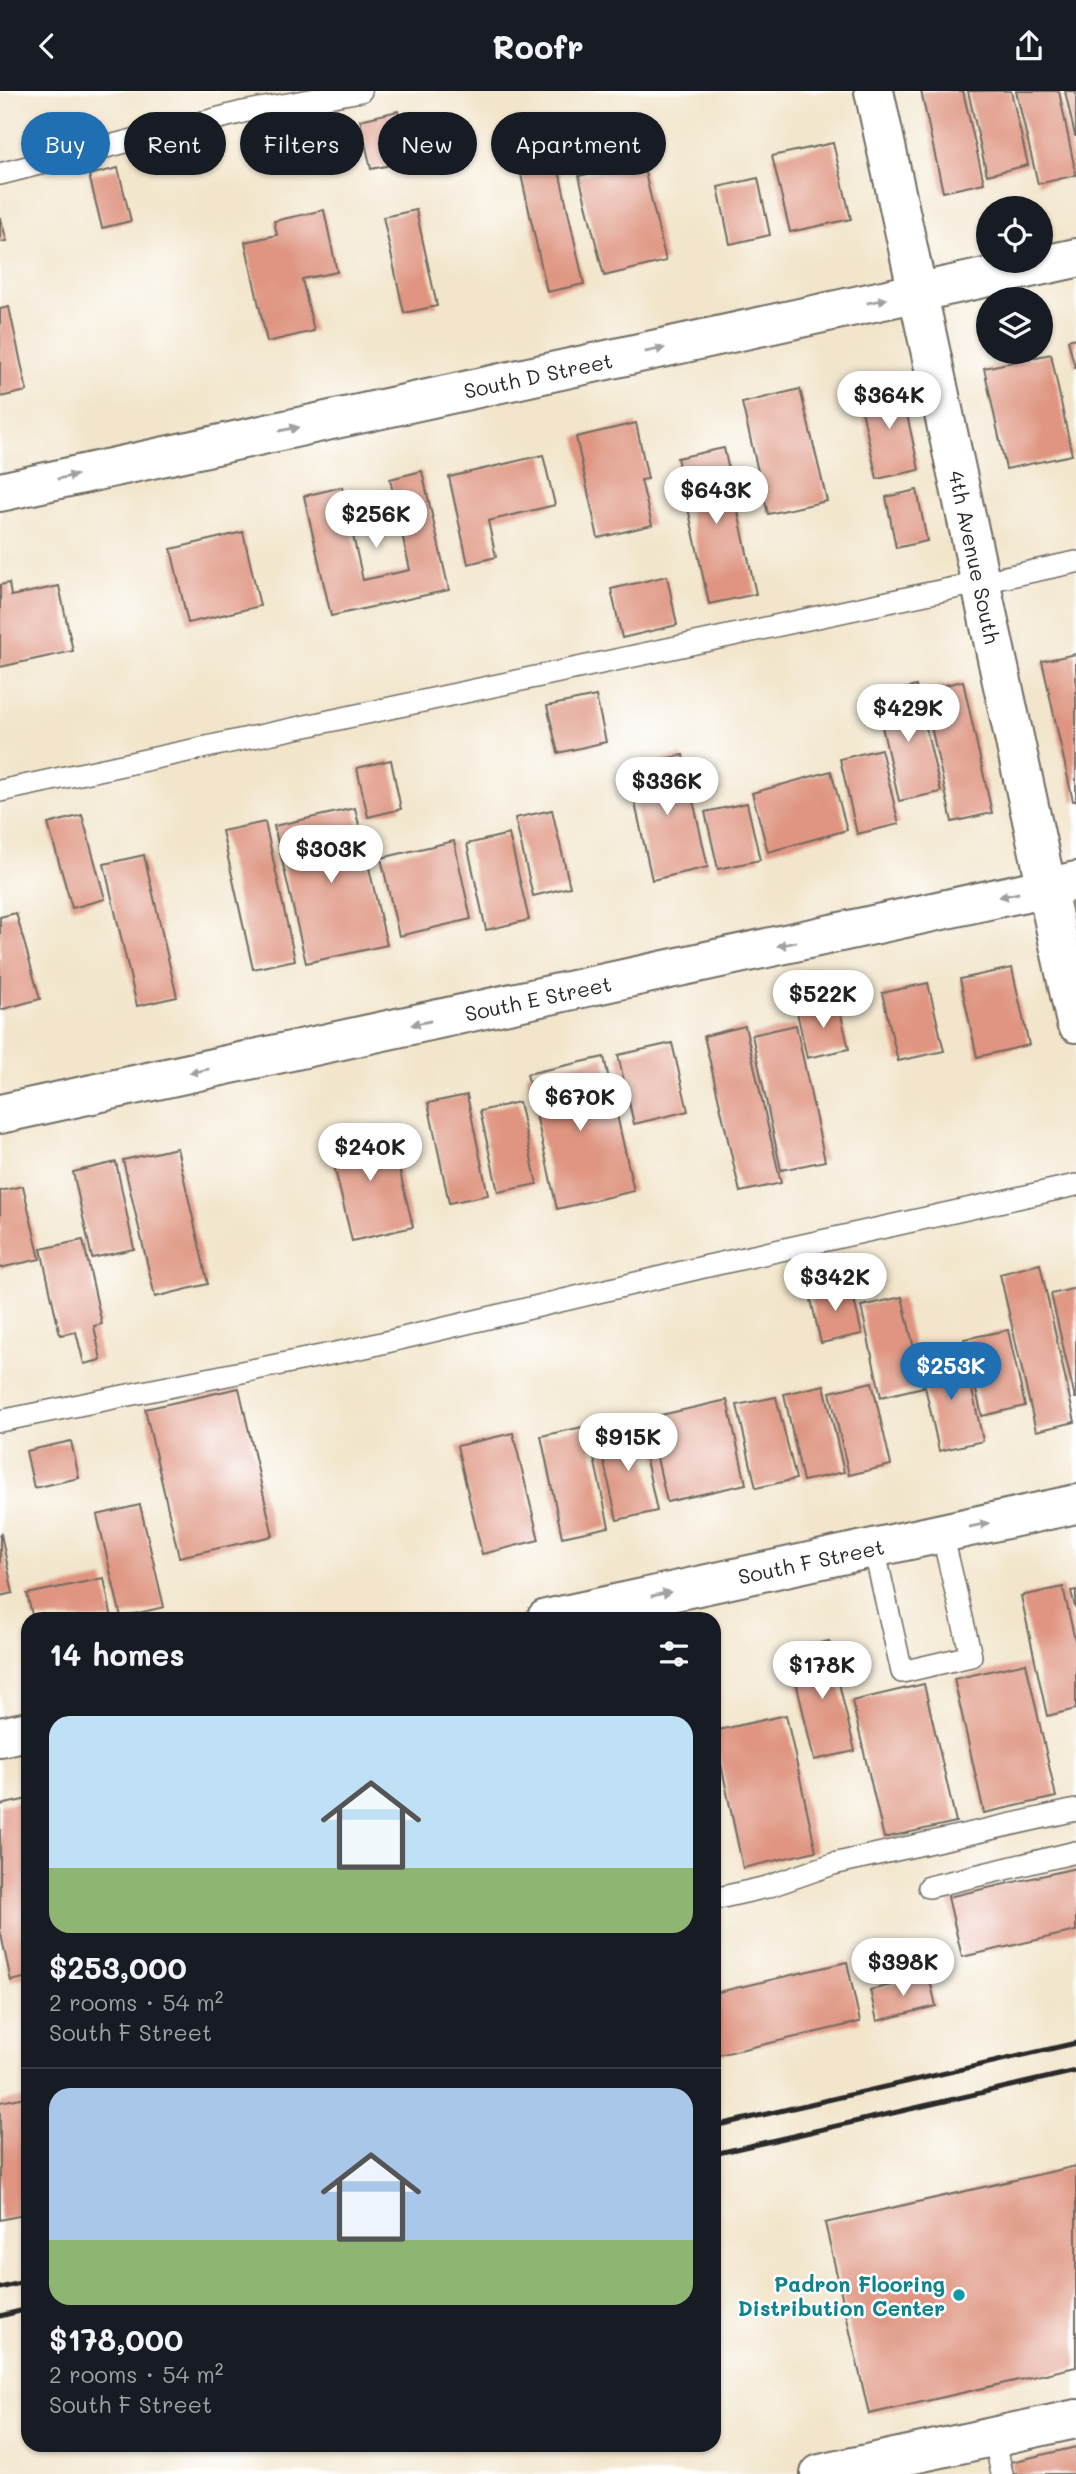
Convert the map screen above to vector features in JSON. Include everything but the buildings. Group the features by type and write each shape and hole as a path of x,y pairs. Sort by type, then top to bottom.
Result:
{"street":[{"name":"4th Avenue South","path":"874,91 980,582 1061,884 1076,1023"},
{"name":"South D Street","path":"0,492 1076,258"},
{"name":"South E Street","path":"0,1114 1061,884"},
{"name":"South F Street","path":"578,1612 1076,1504"},
{"path":"0,1737 21,1732"},
{"path":"820,2474 1076,2419"}],"lane":[{"path":"0,174 243,112 361,91"},
{"path":"0,792 1076,562"},
{"path":"0,1421 365,1347 708,1266 1076,1185"},
{"path":"874,1548 902,1672 971,1656 942,1532"},
{"path":"721,1897 767,1887 833,1864 1076,1810"},
{"path":"929,1887 1076,1852"},
{"path":"994,2437 1002,2474"}],"railway":[{"path":"721,2124 1076,2043"},
{"path":"721,2152 1076,2071"},
{"path":"0,2288 21,2283"},
{"path":"0,2316 21,2311"}],"place":[{"name":"Padron Flooring Distribution Center","path":"959,2295"}]}
